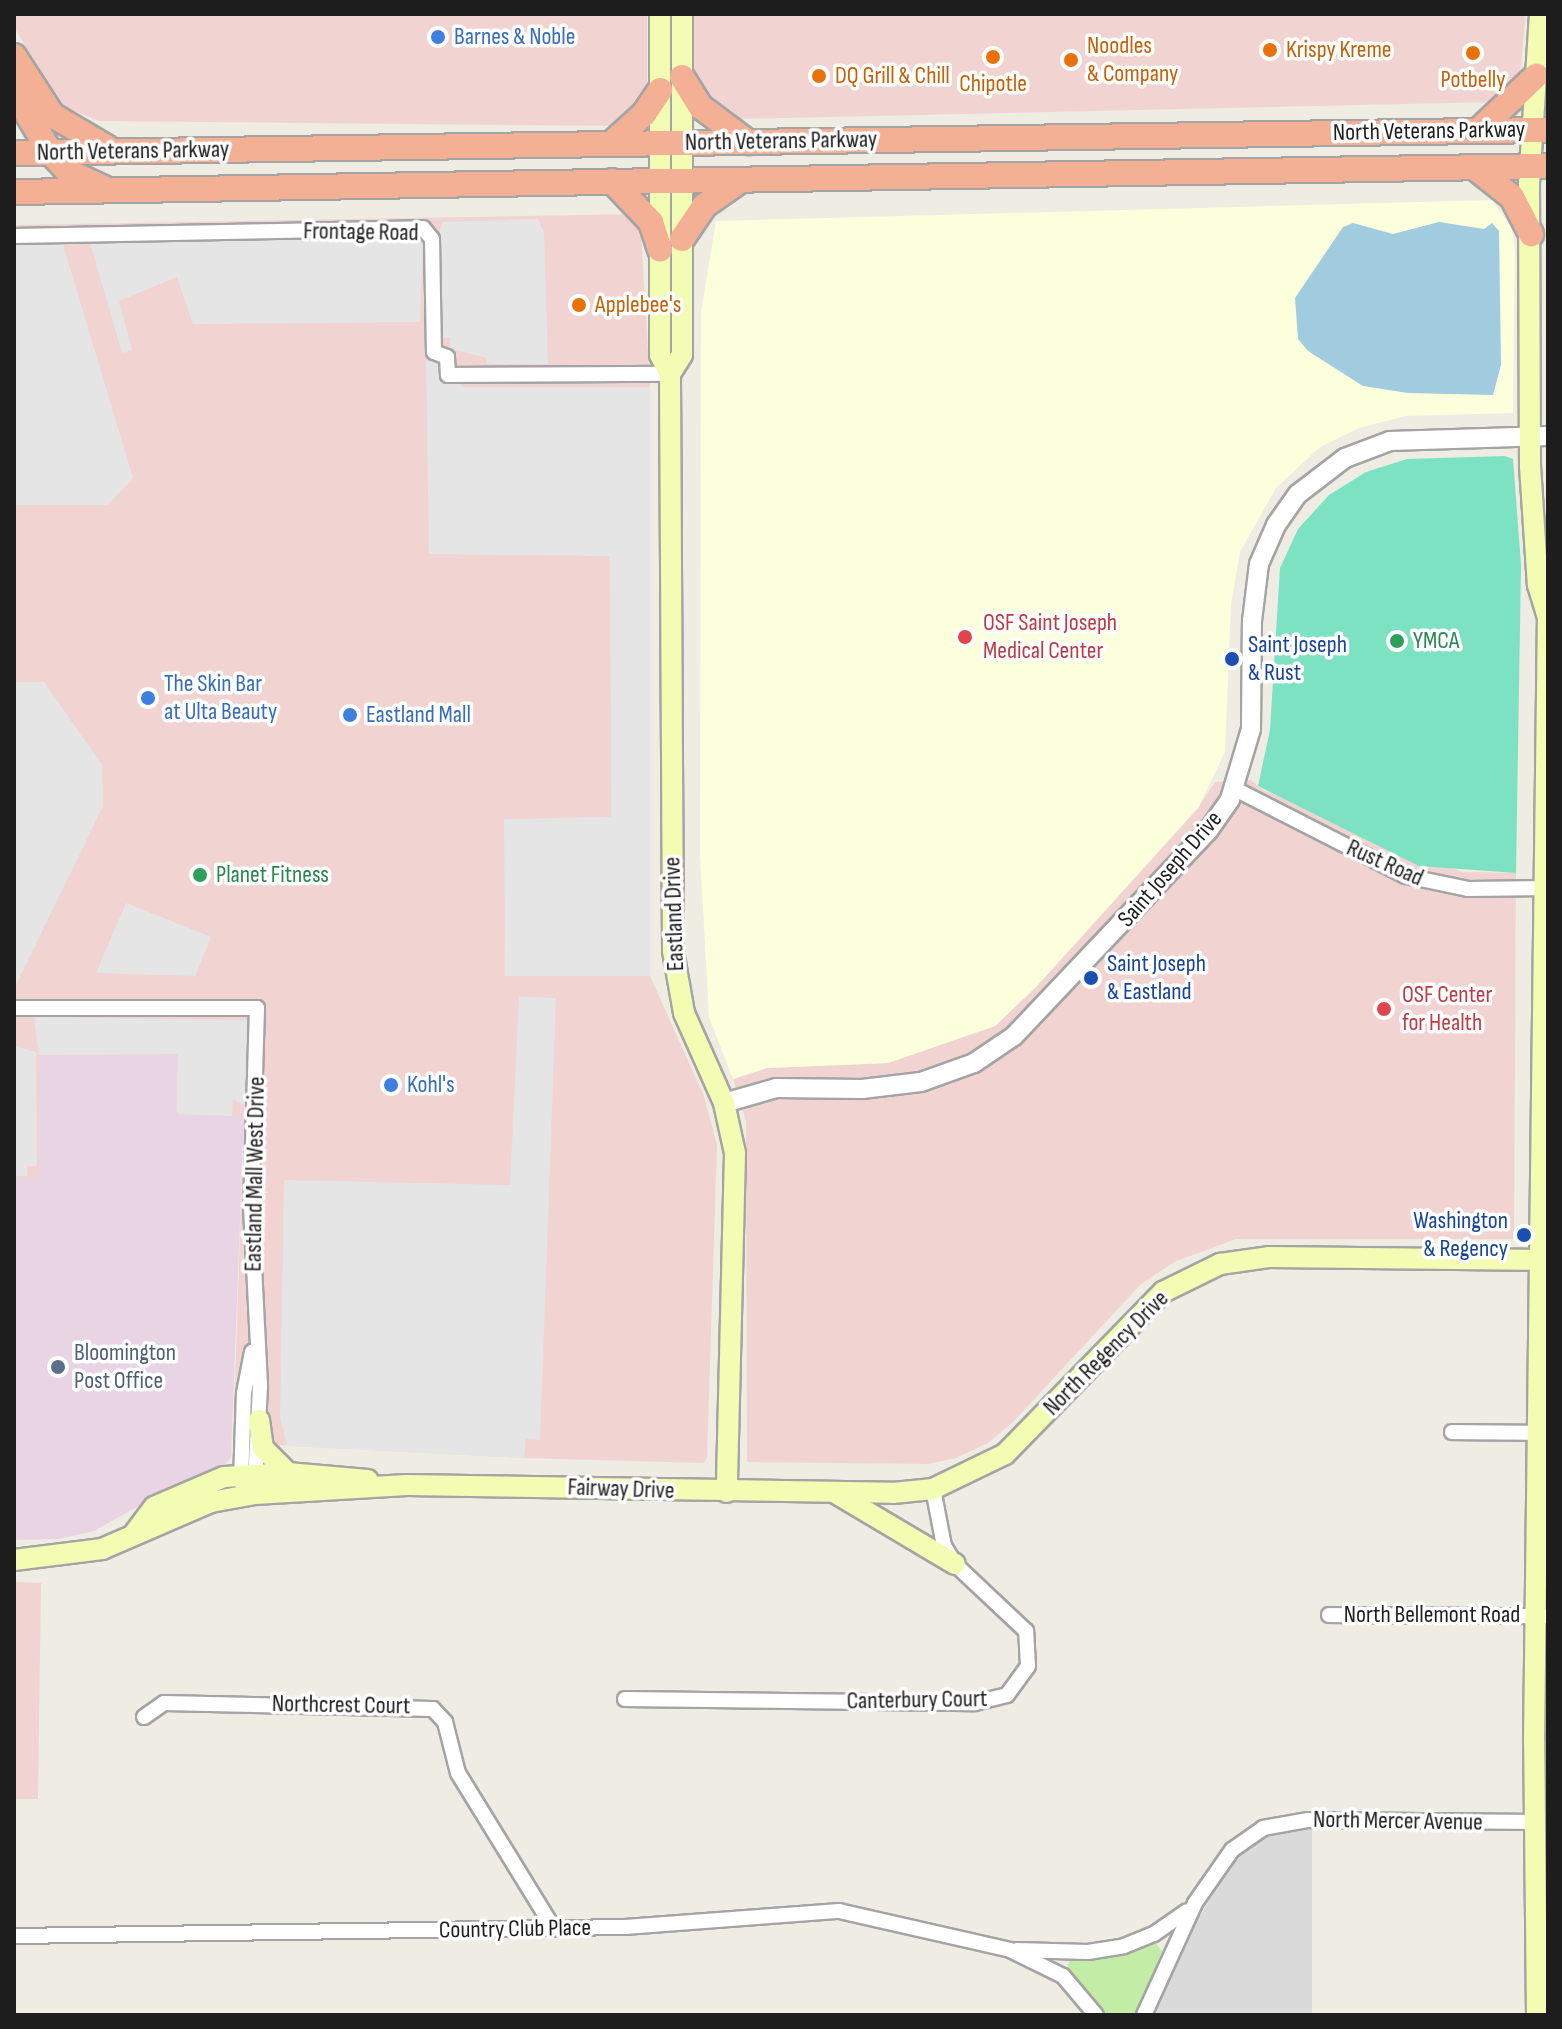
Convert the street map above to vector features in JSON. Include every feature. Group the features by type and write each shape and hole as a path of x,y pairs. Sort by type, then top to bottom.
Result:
{"highway":[{"path":"14,56 41,103 58,121 118,152"},
{"path":"1479,130 1536,76"},
{"path":"682,77 701,107 748,142"},
{"path":"611,144 644,114 660,90"},
{"path":"14,92 51,153 69,172 111,191"},
{"name":"North Veterans Parkway","path":"14,153 1540,130"},
{"name":"North Veterans Parkway","path":"14,192 1539,166"},
{"path":"1474,167 1512,197 1531,234"},
{"path":"612,181 671,245 704,206 742,180"}],"main road":[{"name":"Eastland Drive","path":"660,14 660,90 671,143"},
{"name":"Eastland Drive","path":"682,14 682,77 671,143 671,245 682,355 670,374 674,969 690,1030 724,1103 737,1179 727,1492"},
{"path":"1537,2015 1541,1822 1547,612 1538,585 1539,436 1531,234 1539,166 1536,76 1540,14"},
{"name":"North Regency Drive","path":"834,1492 933,1489 1005,1454 1140,1313 1180,1281 1207,1269 1269,1257 1544,1260"},
{"path":"259,1420 263,1448 288,1473"},
{"name":"Fairway Drive","path":"248,1484 288,1473 407,1485"},
{"name":"Fairway Drive","path":"14,1560 80,1555 133,1536 154,1507 167,1498 209,1481 834,1492"},
{"path":"834,1492 955,1564"}],"street":[{"name":"Frontage Road","path":"14,236 423,228 432,239 434,352 447,357 448,375 670,374"},
{"name":"Saint Joseph Drive","path":"724,1103 776,1088 873,1088 921,1082 994,1051 1039,1014 1157,887 1213,824 1235,789 1251,729 1253,613 1259,564 1276,525 1298,494 1345,458 1390,441 1539,436"},
{"name":"Rust Road","path":"1235,789 1406,876 1468,889 1545,888"},
{"name":"Eastland Mall West Drive","path":"14,1008 257,1008 254,1340 259,1420 248,1484"},
{"name":"Eastland Mall West Drive","path":"248,1484 244,1393 254,1340"},
{"path":"1452,1432 1542,1433"},
{"name":"Canterbury Court","path":"625,1699 998,1699 1025,1674 1030,1648 1026,1631 955,1564 944,1546 933,1489"},
{"name":"North Bellemont Road","path":"1329,1615 1542,1616"},
{"name":"Northcrest Court","path":"144,1717 164,1703 433,1709 445,1722 458,1773 554,1929"},
{"name":"North Mercer Avenue","path":"1263,1828 1308,1820 1541,1822"},
{"name":"Country Club Place","path":"1144,2015 1195,1903 1232,1850 1263,1828"},
{"name":"Country Club Place","path":"14,1936 554,1929 839,1911 1010,1950 1088,1952 1124,1946 1154,1934 1195,1903"},
{"name":"Country Club Place","path":"1010,1950 1063,1976 1096,2015"}],"shaded area":[{"path":"14,14 647,14 647,82 642,103 622,126 100,121 63,107 14,27"},
{"path":"692,14 1526,14 1520,75 1496,102 736,119 705,98 695,76"},
{"name":"OSF Saint Joseph Medical Center","path":"1492,200 1512,229 1515,253 1513,413 1406,416 1359,428 1320,447 1276,488 1240,552 1231,604 1225,752 1198,808 1036,987 995,1026 888,1063 767,1068 733,1079 709,1017 700,855 701,312 716,221"},
{"path":"640,214 650,387 650,976 704,1096 717,1145 707,1458 703,1463 524,1458 233,1443 244,1117 177,1115 178,1054 38,1178 14,1178 14,225"},
{"path":"538,219 544,233 548,364 487,364 486,358 450,348 450,337 440,338 437,244 442,222"},
{"path":"423,238 420,322 193,324 177,277 119,301 132,350 122,353 90,242"},
{"path":"14,245 63,245 133,478 108,505 14,505"},
{"path":"426,361 441,362 463,387 650,387 650,976 505,976 504,819 611,817 610,556 429,554"},
{"path":"14,682 44,682 102,765 103,806 14,989"},
{"path":"1251,780 1263,790 1462,872 1516,873 1514,1239 1236,1239 1174,1262 1141,1284 1014,1421 988,1443 956,1458 927,1464 747,1462 746,1121 733,1079 767,1068 888,1063 995,1026 1036,987 1198,808 1215,782"},
{"path":"126,903 211,937 195,976 96,973"},
{"path":"519,997 556,998 540,1440 526,1439 524,1458 287,1446 280,1416 284,1180 510,1185"},
{"path":"34,1017 247,1020 245,1105 233,1100 232,1116 177,1114 178,1054 39,1055"},
{"path":"14,1046 36,1052 37,1166 27,1166 27,1176 14,1176"},
{"path":"178,1054 177,1115 244,1116 231,1457 222,1468 180,1483 94,1531 58,1539 14,1540 14,1178 38,1178 39,1055"},
{"path":"14,1582 41,1583 38,1799 14,1799"},
{"path":"1292,1826 1312,1827 1312,2015 1152,2015 1176,1954 1240,1851 1261,1835"}],"green space":[{"name":"YMCA","path":"1505,456 1513,459 1521,565 1516,873 1419,866 1258,786 1270,730 1280,568 1298,529 1329,495 1366,472 1407,459"},
{"path":"1155,1942 1162,1951 1136,2015 1105,2015 1067,1968 1070,1959 1103,1958"}],"water":[{"path":"1439,222 1484,229 1492,223 1499,231 1501,365 1493,395 1408,393 1363,386 1308,351 1298,339 1295,298 1343,227 1353,223 1393,234"}],"place":[{"name":"Barnes & Noble","path":"438,37"},
{"name":"Krispy Kreme","path":"1270,50"},
{"name":"Potbelly","path":"1473,53"},
{"name":"Chipotle","path":"993,57"},
{"name":"Noodles & Company","path":"1071,60"},
{"name":"DQ Grill & Chill","path":"819,76"},
{"name":"Applebee's","path":"579,305"},
{"name":"OSF Saint Joseph Medical Center","path":"965,637"},
{"name":"YMCA","path":"1397,641"},
{"name":"Saint Joseph & Rust","path":"1232,659"},
{"name":"The Skin Bar at Ulta Beauty","path":"148,698"},
{"name":"Eastland Mall","path":"350,715"},
{"name":"Planet Fitness","path":"200,875"},
{"name":"Saint Joseph & Eastland","path":"1091,978"},
{"name":"OSF Center for Health","path":"1384,1009"},
{"name":"Kohl's","path":"391,1085"},
{"name":"Washington & Regency","path":"1524,1235"},
{"name":"Bloomington Post Office","path":"58,1367"}]}
